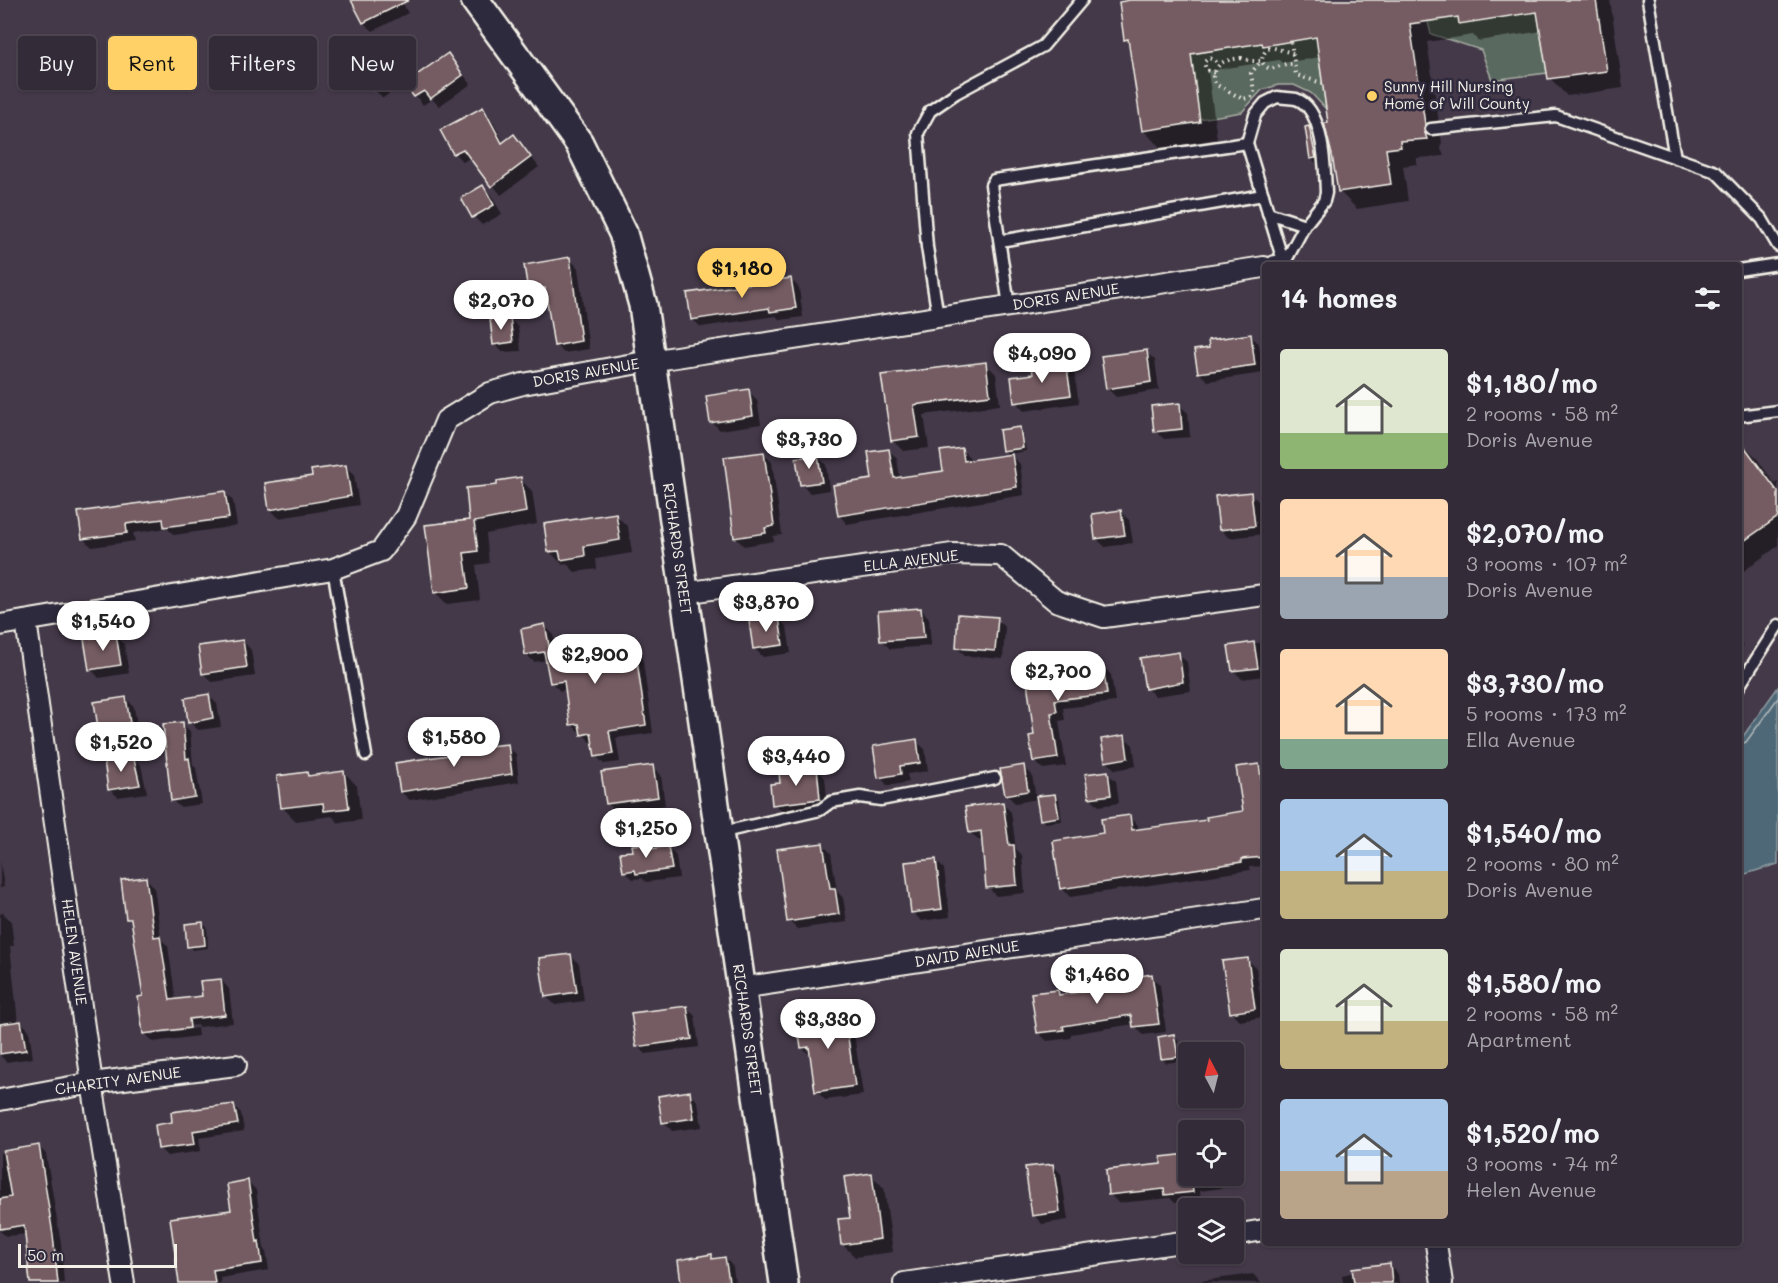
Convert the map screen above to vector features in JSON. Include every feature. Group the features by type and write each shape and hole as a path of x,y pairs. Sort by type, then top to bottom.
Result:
{"street":[{"name":"RICHARDS STREET","path":"476,0 579,143 623,233 643,305 784,1283"},
{"name":"DORIS AVENUE","path":"0,625 333,569 381,551 406,516 446,420 490,393 523,384 650,361 1262,267"},
{"name":"ELLA AVENUE","path":"684,593 952,554 1001,555 1056,601 1104,616 1262,595"},
{"name":"HELEN AVENUE","path":"26,621 92,1083 124,1283"},
{"name":"DAVID AVENUE","path":"741,988 1262,909"},
{"name":"CHARITY AVENUE","path":"0,1100 92,1083 236,1065"},
{"path":"1244,1233 1262,1230"},
{"path":"904,1283 1178,1242"},
{"path":"1436,1246 1442,1283"}],"lane":[{"path":"938,317 927,246 918,133 930,111 956,93 1043,46 1082,0"},
{"path":"1648,0 1675,158"},
{"path":"1280,262 1263,195 1246,143 1255,115 1265,103 1277,98 1297,100 1308,107 1317,123 1326,193 1324,201 1305,225 1283,262"},
{"path":"1431,129 1556,116 1716,172 1762,219 1778,246"},
{"path":"1009,306 992,185 994,180 1246,143"},
{"path":"1000,241 1263,195"},
{"path":"1268,213 1305,225"},
{"path":"1742,269 1778,264"},
{"path":"1742,416 1778,411"},
{"path":"333,569 366,755"},
{"path":"1742,682 1778,626"},
{"path":"719,833 820,810 831,802 860,796 881,800 995,778"}],"path":[{"path":"1291,42 1296,75 1322,83"},
{"path":"1251,73 1267,49 1274,48 1293,53"},
{"path":"1214,73 1206,70 1204,62 1209,58 1215,60 1218,65"},
{"path":"1251,61 1254,91 1251,97 1243,99 1215,84 1213,77 1218,65 1227,60 1241,58 1261,61"},
{"path":"1261,61 1265,67 1271,69 1294,64"}],"green space":[{"path":"1537,12 1547,73 1492,80 1481,50 1431,34 1428,22 1458,17 1459,23"},
{"path":"1316,37 1326,109 1311,93 1294,85 1278,85 1262,90 1242,112 1200,119 1191,54"}],"water":[{"path":"1778,687 1778,864 1742,875 1742,738"}],"building":[{"path":"351,0 409,0 363,23"},
{"name":"Sunny Hill Nursing Home of Will County","path":"1130,0 1596,0 1607,71 1548,79 1537,12 1459,24 1458,17 1410,24 1427,139 1400,141 1401,147 1386,149 1391,184 1338,192 1324,123 1328,123 1316,37 1191,54 1200,122 1142,131 1128,39 1124,40 1119,2"},
{"path":"448,53 463,75 430,99 424,91 414,97 409,90 416,90 416,76"},
{"path":"483,107 502,143 514,134 531,157 491,187 463,149 453,154 440,130"},
{"path":"1309,126 1316,158 1310,159 1305,127"},
{"path":"483,185 494,205 472,218 461,198"},
{"path":"570,257 581,341 554,346 545,288 528,291 524,265"},
{"path":"791,278 796,308 770,312 769,308 691,320 687,293"},
{"path":"510,317 513,342 493,345 490,319"},
{"path":"1251,334 1255,365 1198,373 1194,350 1209,348 1208,340"},
{"path":"1147,350 1151,382 1106,389 1101,356"},
{"path":"986,362 990,395 914,405 919,437 891,441 881,375"},
{"path":"1066,362 1071,395 1014,403 1011,377 1033,374 1032,367"},
{"path":"749,389 753,416 710,423 706,396"},
{"path":"1180,403 1182,429 1154,432 1151,406"},
{"path":"1020,427 1023,448 1002,451 999,430"},
{"path":"1742,443 1778,492 1778,517 1742,542"},
{"path":"962,448 964,461 1012,454 1017,487 838,516 833,485 872,479 868,452 889,449 894,478 943,471 940,451"},
{"path":"764,452 774,526 765,528 766,533 734,538 724,457"},
{"path":"818,455 822,482 800,485 796,458"},
{"path":"346,465 351,496 269,510 265,483 312,476 311,470"},
{"path":"521,477 526,512 474,522 478,551 464,553 469,588 434,593 425,525 469,520 466,488 497,485 497,481"},
{"path":"225,491 229,518 164,527 163,519 126,524 127,533 82,539 78,512"},
{"path":"1251,492 1255,526 1219,530 1215,496"},
{"path":"1121,510 1125,535 1095,539 1092,514"},
{"path":"616,513 620,540 584,546 585,556 561,560 559,551 548,552 544,524"},
{"path":"921,608 924,638 880,641 878,611"},
{"path":"958,614 998,617 995,651 956,648"},
{"path":"779,617 783,645 753,649 749,621"},
{"path":"545,624 550,651 634,639 646,725 609,731 613,754 595,757 591,733 581,735 579,724 570,725 564,681 550,683 544,652 525,655 521,629"},
{"path":"116,634 121,665 89,670 84,639"},
{"path":"243,640 247,667 202,674 198,646"},
{"path":"1254,642 1258,668 1232,671 1228,646"},
{"path":"1179,652 1183,682 1145,689 1140,658"},
{"path":"1103,665 1107,694 1055,700 1057,712 1051,713 1058,758 1033,762 1029,736 1034,735 1026,674"},
{"path":"209,694 213,718 188,723 185,698"},
{"path":"126,697 130,723 98,728 94,702"},
{"path":"183,722 186,759 189,758 195,797 171,801 163,724"},
{"path":"1125,735 1128,758 1105,762 1101,739"},
{"path":"917,739 920,763 900,766 901,774 878,778 873,746"},
{"path":"508,744 512,774 400,792 395,763"},
{"path":"133,755 140,785 108,790 104,760"},
{"path":"1259,764 1262,785 1262,857 1060,889 1053,841 1103,833 1101,819 1130,815 1132,830 1207,820 1206,817 1243,811 1236,767"},
{"path":"653,765 658,797 606,804 601,772"},
{"path":"1024,765 1028,791 1005,795 1000,769"},
{"path":"817,767 820,799 772,805 770,784 780,783 779,772"},
{"path":"344,771 349,808 324,811 323,803 281,808 277,776 307,772 308,776"},
{"path":"1108,771 1111,795 1089,798 1085,774"},
{"path":"1055,794 1059,817 1040,820 1036,796"},
{"path":"1003,802 1009,845 1014,845 1017,885 986,888 981,831 969,833 965,807"},
{"path":"650,843 651,849 668,846 672,869 636,874 635,870 623,872 620,852 633,851 632,845"},
{"path":"823,843 830,888 835,888 839,914 787,922 777,849"},
{"path":"936,859 942,909 911,913 905,862"},
{"path":"146,877 154,937 160,936 170,1000 202,996 200,981 221,979 225,1015 189,1019 190,1028 143,1034 138,997 143,996 131,919 126,919 121,880"},
{"path":"203,922 205,945 187,947 185,924"},
{"path":"571,954 577,992 545,997 539,958"},
{"path":"1248,958 1255,1009 1230,1013 1222,961"},
{"path":"1152,974 1159,1024 1133,1027 1131,1015 1063,1026 1064,1030 1037,1033 1031,993 1058,990 1059,995 1127,985 1126,978"},
{"path":"687,1006 692,1039 636,1047 631,1013"},
{"path":"844,1010 855,1086 815,1092 809,1047 801,1048 796,1017"},
{"path":"21,1021 26,1050 0,1054 0,1024"},
{"path":"1174,1034 1178,1057 1161,1059 1158,1037"},
{"path":"690,1091 694,1118 662,1123 658,1096"},
{"path":"234,1104 238,1124 193,1131 195,1144 158,1149 155,1125 172,1122 171,1112"},
{"path":"39,1145 58,1283 30,1283 24,1225 0,1229 0,1199 11,1197 3,1151"},
{"path":"1178,1155 1178,1186 1192,1186 1193,1192 1165,1195 1164,1189 1108,1195 1106,1170 1161,1164 1161,1157"},
{"path":"1053,1164 1060,1212 1032,1216 1025,1167"},
{"path":"872,1173 880,1239 841,1245 838,1219 850,1218 844,1177"},
{"path":"248,1180 262,1263 213,1270 215,1283 179,1283 170,1218 231,1210 227,1184"},
{"path":"712,1254 712,1259 725,1257 729,1281 681,1283 678,1260"},
{"path":"1390,1263 1392,1283 1354,1283 1352,1268"}],"place":[{"name":"Sunny Hill Nursing Home of Will County","path":"1372,96"}]}
